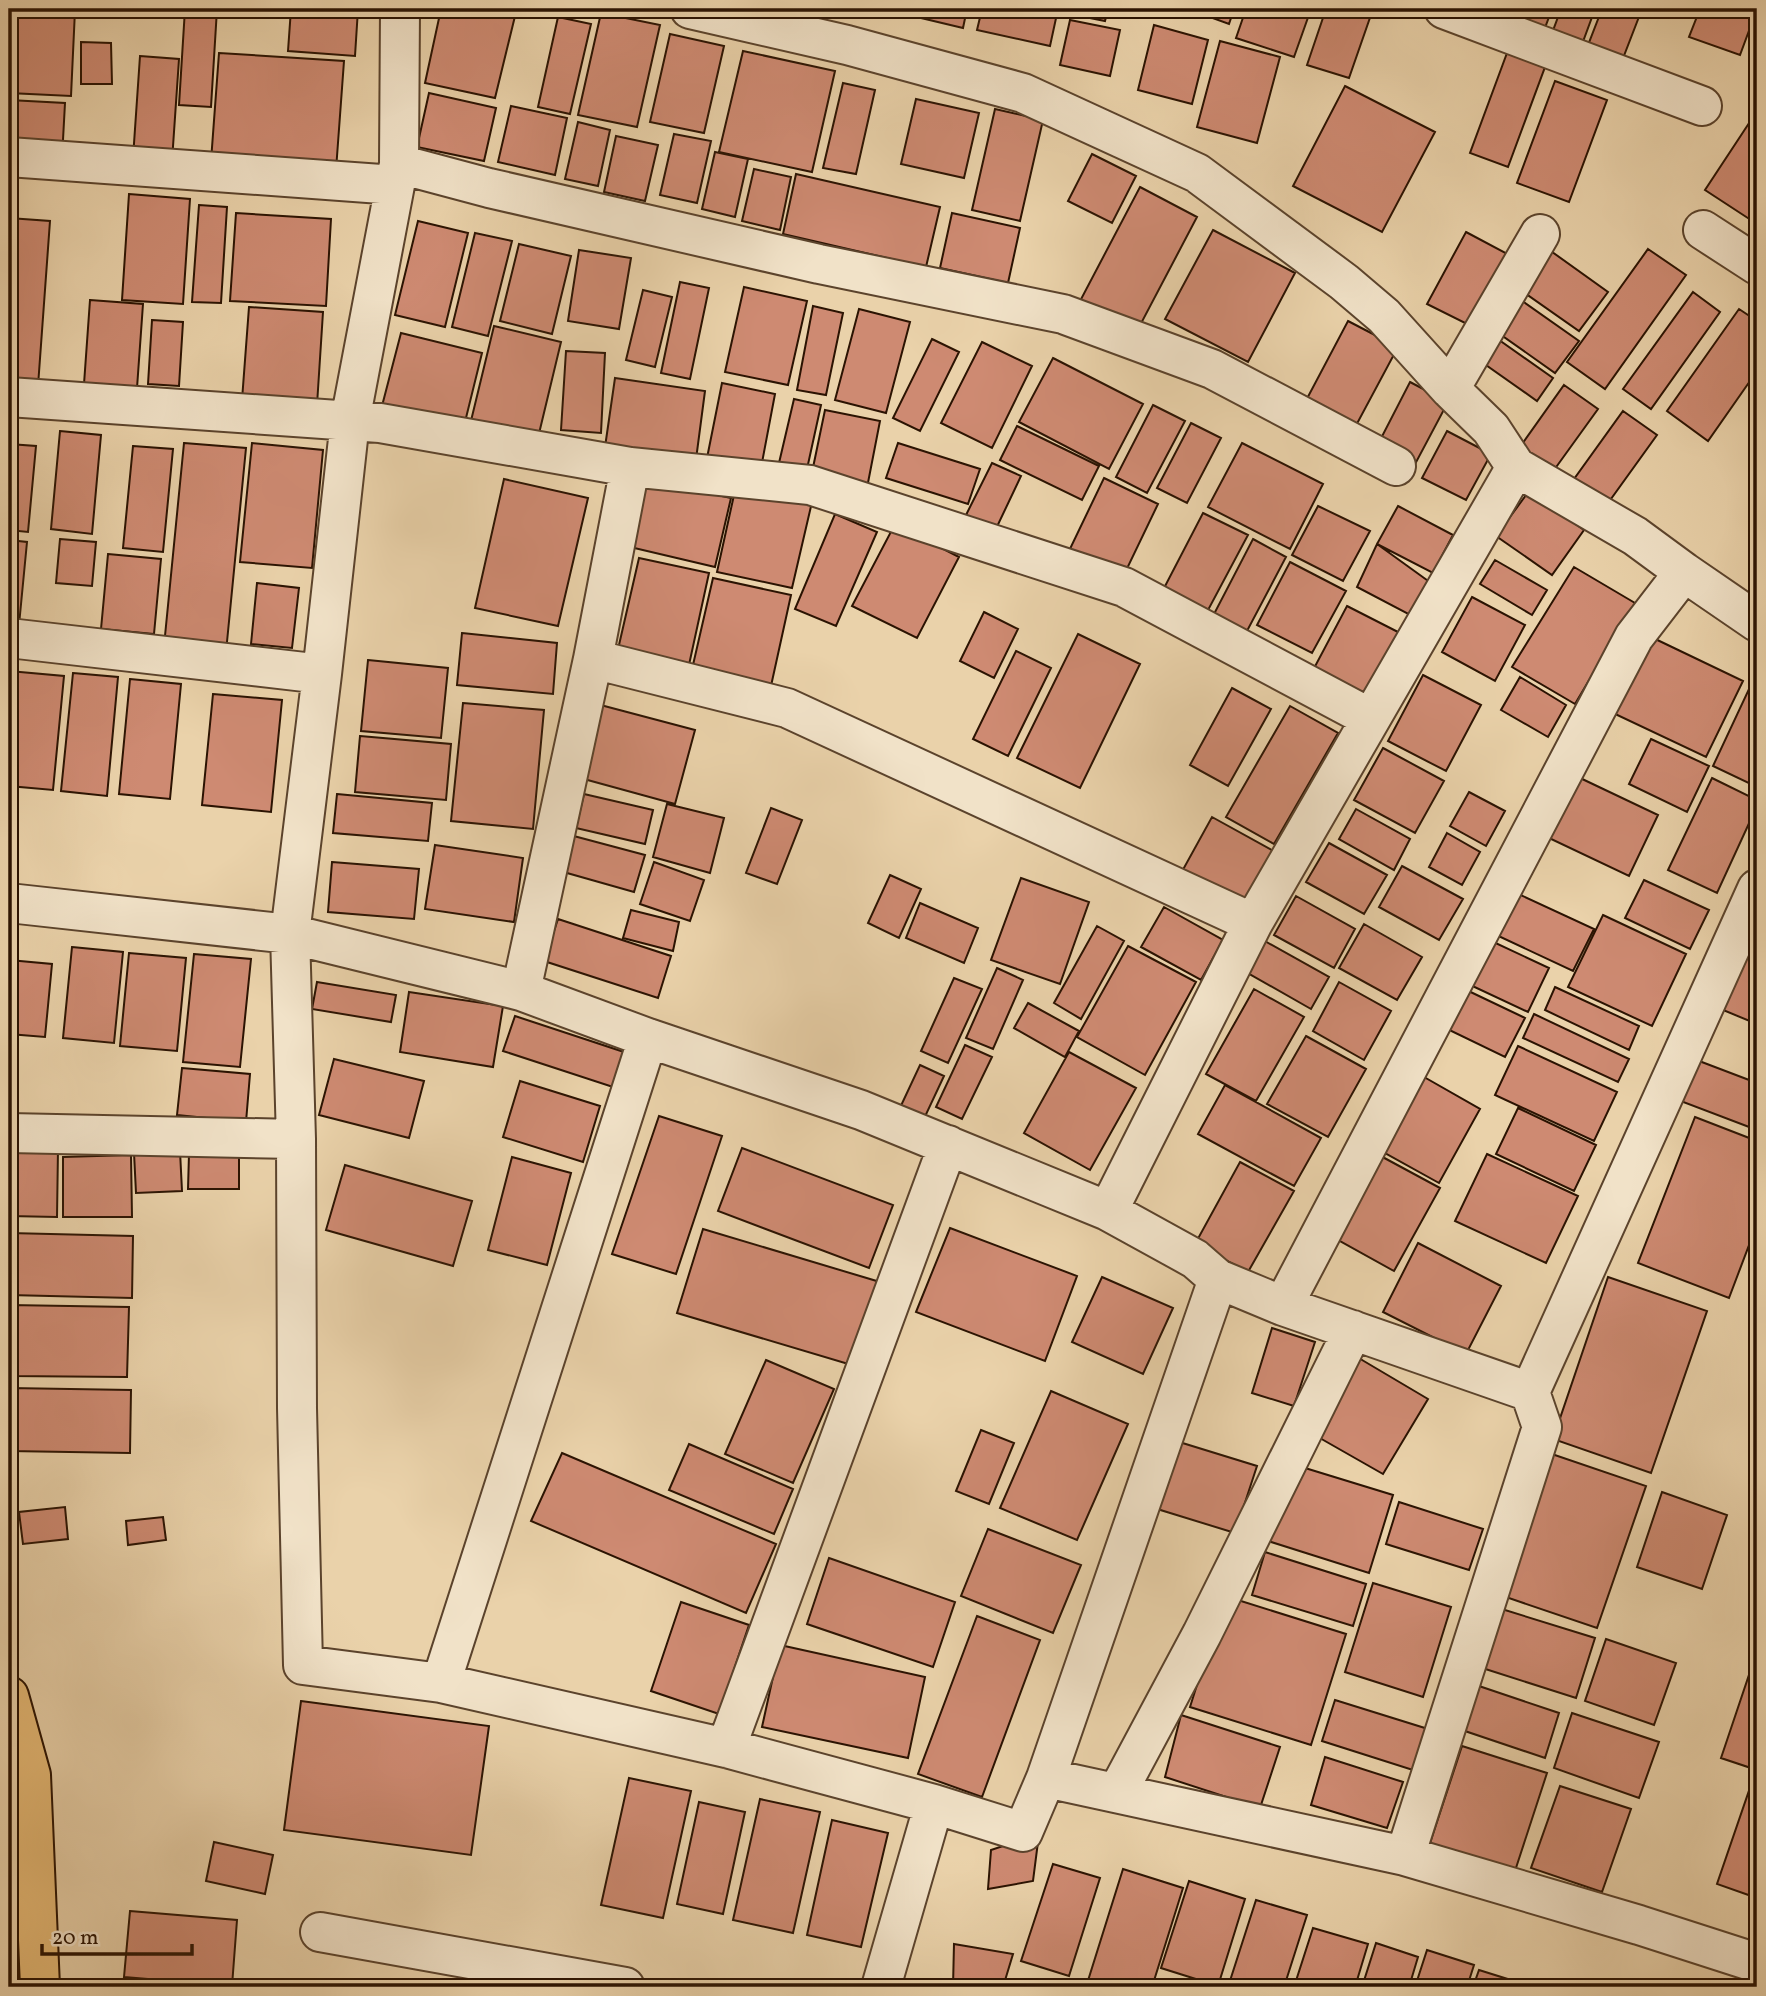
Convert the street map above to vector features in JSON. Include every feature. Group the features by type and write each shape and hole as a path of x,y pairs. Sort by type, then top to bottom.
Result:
{"main road":[{"path":"9,1696 31,1775 40,1987"}],"street":[{"path":"400,9 397,174 350,421 290,934 296,1139 303,1665 441,1683 726,1748 934,1804 1023,1832 1046,1778 1218,1279"},
{"path":"690,9 846,45 1023,93 1197,173 1374,308 1491,429 1516,467 1634,536 1757,622"},
{"path":"1444,9 1702,106"},
{"path":"9,156 397,174 489,188 806,261 1063,314 1212,369 1396,466"},
{"path":"1703,230 1757,265"},
{"path":"1450,389 1540,234"},
{"path":"9,397 380,423 630,467 810,485 1124,587 1370,718"},
{"path":"521,991 593,660 630,467"},
{"path":"1108,1211 1253,923 1516,467"},
{"path":"1283,1306 1634,636 1684,572"},
{"path":"9,638 322,674"},
{"path":"593,660 787,708 1253,923"},
{"path":"1405,1856 1542,1427 1530,1392 1757,889"},
{"path":"9,903 290,934 521,991 648,1038 861,1110 1108,1211 1195,1259 1218,1279 1283,1306 1530,1392"},
{"path":"441,1683 648,1038"},
{"path":"9,1133 296,1139"},
{"path":"726,1748 948,1145"},
{"path":"1117,1793 1202,1634 1353,1330"},
{"path":"1046,1778 1405,1856 1757,1963"},
{"path":"881,1987 934,1804"},
{"path":"320,1932 625,1987"}],"building":[{"path":"9,9 75,10 71,96 9,93"},
{"path":"185,9 217,9 211,107 179,105"},
{"path":"291,9 358,9 355,56 288,51"},
{"path":"441,9 501,9 516,12 495,98 425,83"},
{"path":"924,9 967,9 963,28 921,18"},
{"path":"982,9 1058,9 1050,46 977,30"},
{"path":"1066,9 1108,9 1105,21 1065,13"},
{"path":"1188,9 1234,9 1229,24"},
{"path":"1246,9 1311,9 1294,57 1236,38"},
{"path":"1326,9 1373,9 1349,78 1307,65"},
{"path":"1496,9 1552,9 1543,33"},
{"path":"1561,9 1595,9 1581,47 1551,36"},
{"path":"1602,9 1642,9 1620,66 1585,53"},
{"path":"1700,9 1757,9 1740,55 1689,37"},
{"path":"601,13 660,25 637,127 578,115"},
{"path":"558,17 591,24 570,114 538,107"},
{"path":"1070,20 1120,30 1110,76 1060,65"},
{"path":"1154,25 1208,40 1192,104 1138,90"},
{"path":"670,34 724,46 704,133 650,122"},
{"path":"1220,41 1280,57 1257,143 1197,127"},
{"path":"81,42 111,43 112,84 81,84"},
{"path":"743,51 835,71 812,172 719,152"},
{"path":"219,53 344,61 336,170 211,161"},
{"path":"1507,53 1545,67 1508,167 1470,153"},
{"path":"140,56 179,59 172,161 133,158"},
{"path":"1555,81 1607,100 1569,202 1517,183"},
{"path":"843,83 875,90 856,174 823,168"},
{"path":"1345,86 1435,132 1382,232 1293,186"},
{"path":"429,93 496,108 484,161 417,147"},
{"path":"916,99 979,113 964,178 901,164"},
{"path":"9,100 65,103 62,158 9,154"},
{"path":"511,106 567,118 555,175 498,162"},
{"path":"995,109 1043,120 1020,221 972,210"},
{"path":"1757,111 1757,224 1705,190"},
{"path":"578,122 610,130 598,186 565,179"},
{"path":"674,134 711,141 697,203 660,195"},
{"path":"616,136 658,145 645,201 604,192"},
{"path":"715,152 748,159 735,217 702,209"},
{"path":"1092,154 1136,176 1112,223 1068,201"},
{"path":"754,169 791,177 780,230 742,221"},
{"path":"796,174 940,207 926,267 783,234"},
{"path":"1140,187 1197,217 1136,333 1079,303"},
{"path":"129,194 190,199 183,304 122,300"},
{"path":"199,205 227,207 221,303 192,302"},
{"path":"236,213 331,219 326,306 230,301"},
{"path":"952,213 1020,228 1008,283 940,268"},
{"path":"9,218 50,221 38,386 9,384"},
{"path":"418,221 468,233 445,327 395,315"},
{"path":"1213,230 1295,273 1248,362 1165,319"},
{"path":"1466,232 1513,257 1475,328 1427,304"},
{"path":"475,233 512,241 488,336 452,327"},
{"path":"519,244 571,256 552,334 500,321"},
{"path":"1548,249 1608,292 1579,331 1519,289"},
{"path":"1648,249 1686,275 1605,389 1567,362"},
{"path":"579,250 631,258 619,329 568,321"},
{"path":"680,282 709,288 690,379 661,373"},
{"path":"744,287 807,301 788,385 725,372"},
{"path":"643,290 672,297 655,367 626,360"},
{"path":"1693,292 1720,312 1651,409 1623,389"},
{"path":"1511,293 1579,341 1555,373 1487,325"},
{"path":"90,300 143,304 137,388 84,384"},
{"path":"813,306 843,313 826,395 797,390"},
{"path":"249,307 323,312 317,405 242,400"},
{"path":"859,309 910,322 886,413 835,400"},
{"path":"1739,309 1757,321 1757,371 1708,441 1667,411"},
{"path":"152,320 183,322 179,386 148,384"},
{"path":"1348,321 1398,347 1352,433 1302,408"},
{"path":"494,326 561,342 536,446 469,429"},
{"path":"401,333 482,353 464,426 382,406"},
{"path":"1492,335 1553,378 1537,401 1476,358"},
{"path":"932,339 959,352 920,431 893,418"},
{"path":"982,342 1032,366 992,448 941,423"},
{"path":"566,351 605,353 601,433 561,430"},
{"path":"1053,358 1143,404 1109,469 1019,422"},
{"path":"615,378 705,391 695,467 604,454"},
{"path":"1410,382 1448,402 1413,468 1376,448"},
{"path":"722,383 775,394 761,468 707,458"},
{"path":"1564,385 1598,409 1549,477 1515,454"},
{"path":"794,399 821,405 807,469 779,463"},
{"path":"1153,405 1185,421 1147,493 1116,477"},
{"path":"825,410 880,421 866,493 810,482"},
{"path":"1623,411 1657,435 1603,510 1569,486"},
{"path":"1191,423 1221,438 1187,503 1157,488"},
{"path":"1017,426 1099,466 1082,500 1000,460"},
{"path":"60,431 101,435 92,534 51,529"},
{"path":"1447,431 1491,454 1466,500 1422,478"},
{"path":"184,443 246,448 226,652 164,646"},
{"path":"252,443 323,450 312,568 240,562"},
{"path":"898,443 980,469 968,504 886,478"},
{"path":"1242,443 1323,484 1290,549 1208,507"},
{"path":"9,444 36,446 28,532 9,530"},
{"path":"133,446 173,449 163,552 123,548"},
{"path":"992,463 1021,476 994,533 964,519"},
{"path":"1104,478 1158,504 1122,579 1068,553"},
{"path":"504,479 588,498 558,626 475,608"},
{"path":"644,479 731,498 715,567 630,547"},
{"path":"736,486 812,502 792,588 717,572"},
{"path":"1529,491 1584,530 1552,575 1496,536"},
{"path":"1318,506 1370,531 1343,581 1292,555"},
{"path":"1398,506 1453,535 1433,573 1377,544"},
{"path":"1203,513 1248,535 1207,612 1163,590"},
{"path":"835,514 877,532 836,626 795,609"},
{"path":"895,524 959,557 917,638 852,606"},
{"path":"60,539 96,542 92,586 56,583"},
{"path":"1253,539 1286,557 1247,631 1214,614"},
{"path":"9,540 27,542 19,625 9,624"},
{"path":"1377,544 1431,583 1414,617 1357,587"},
{"path":"108,554 161,559 154,634 101,629"},
{"path":"639,558 709,573 687,674 616,658"},
{"path":"1495,560 1547,590 1532,615 1480,584"},
{"path":"1290,562 1346,591 1312,653 1257,625"},
{"path":"1574,567 1635,603 1575,704 1512,667"},
{"path":"713,578 791,595 769,695 690,678"},
{"path":"257,583 299,588 292,648 251,644"},
{"path":"1472,597 1525,625 1495,681 1442,652"},
{"path":"1347,606 1400,633 1365,700 1312,672"},
{"path":"984,612 1018,629 994,678 960,661"},
{"path":"462,633 557,643 553,694 457,685"},
{"path":"1078,634 1140,664 1080,788 1017,758"},
{"path":"1649,636 1743,681 1706,757 1613,713"},
{"path":"1016,651 1051,668 1008,756 973,739"},
{"path":"368,660 448,668 441,738 361,731"},
{"path":"9,671 64,676 53,790 9,786"},
{"path":"73,673 118,677 107,796 61,791"},
{"path":"1423,675 1481,705 1446,771 1388,741"},
{"path":"1520,677 1566,705 1548,737 1501,710"},
{"path":"130,679 181,684 170,799 119,794"},
{"path":"1232,688 1271,709 1228,786 1190,765"},
{"path":"1749,689 1757,693 1757,787 1713,766"},
{"path":"213,694 282,700 271,812 202,805"},
{"path":"463,703 544,710 533,829 451,821"},
{"path":"593,703 695,730 675,804 573,776"},
{"path":"1290,706 1338,733 1274,844 1226,817"},
{"path":"360,736 451,744 446,800 355,792"},
{"path":"1651,739 1709,766 1687,812 1629,784"},
{"path":"1383,748 1444,781 1415,833 1354,800"},
{"path":"1578,777 1658,815 1629,876 1549,838"},
{"path":"1712,778 1757,800 1757,806 1717,893 1668,870"},
{"path":"1469,792 1505,811 1486,846 1450,826"},
{"path":"337,794 432,803 428,841 333,833"},
{"path":"584,794 653,810 645,844 576,828"},
{"path":"667,804 724,818 710,873 653,857"},
{"path":"771,808 802,820 777,884 746,873"},
{"path":"1356,809 1410,839 1394,870 1339,839"},
{"path":"1212,817 1277,853 1245,911 1180,875"},
{"path":"1447,833 1480,852 1462,885 1429,867"},
{"path":"570,835 645,855 634,892 560,871"},
{"path":"1329,843 1387,875 1364,914 1306,882"},
{"path":"435,845 523,858 514,922 425,909"},
{"path":"332,862 419,869 414,919 328,912"},
{"path":"654,862 704,880 690,921 640,904"},
{"path":"1402,866 1463,899 1439,940 1379,907"},
{"path":"890,875 921,889 899,938 868,923"},
{"path":"1021,878 1089,902 1060,984 991,960"},
{"path":"1644,880 1709,910 1690,949 1625,918"},
{"path":"1512,891 1594,929 1573,971 1492,933"},
{"path":"1296,896 1355,929 1334,968 1274,935"},
{"path":"920,903 978,928 964,963 906,938"},
{"path":"1164,907 1223,940 1201,980 1141,947"},
{"path":"631,910 679,922 673,951 623,938"},
{"path":"1603,915 1686,954 1652,1026 1568,987"},
{"path":"558,919 671,956 658,998 544,961"},
{"path":"1364,924 1422,957 1397,1000 1339,968"},
{"path":"1097,926 1124,941 1081,1019 1054,1003"},
{"path":"1751,937 1757,939 1757,1024 1723,1010"},
{"path":"1487,939 1549,968 1528,1012 1466,983"},
{"path":"1263,940 1329,977 1311,1009 1246,972"},
{"path":"1128,946 1196,982 1145,1075 1077,1037"},
{"path":"72,947 123,952 114,1043 63,1038"},
{"path":"129,953 186,958 177,1051 120,1046"},
{"path":"194,954 251,959 240,1067 183,1062"},
{"path":"9,960 52,964 45,1037 9,1034"},
{"path":"997,968 1023,980 993,1049 966,1038"},
{"path":"954,978 982,989 948,1063 921,1051"},
{"path":"317,982 396,995 391,1022 312,1009"},
{"path":"1339,982 1391,1011 1364,1060 1313,1031"},
{"path":"1458,986 1525,1018 1505,1057 1439,1025"},
{"path":"1555,987 1639,1026 1629,1050 1545,1010"},
{"path":"1254,989 1304,1017 1256,1101 1206,1074"},
{"path":"409,992 503,1006 493,1067 400,1052"},
{"path":"1028,1003 1079,1031 1065,1057 1014,1028"},
{"path":"1534,1014 1629,1059 1618,1082 1523,1038"},
{"path":"515,1016 627,1053 616,1088 503,1051"},
{"path":"1306,1036 1366,1069 1328,1137 1267,1104"},
{"path":"965,1045 992,1057 962,1119 936,1107"},
{"path":"1518,1046 1617,1092 1594,1141 1495,1095"},
{"path":"1069,1052 1136,1088 1090,1170 1024,1133"},
{"path":"1686,1056 1757,1083 1757,1130 1670,1097"},
{"path":"334,1059 424,1081 409,1138 319,1115"},
{"path":"920,1065 944,1076 922,1123 898,1112"},
{"path":"182,1068 250,1074 246,1122 177,1115"},
{"path":"1417,1073 1480,1109 1439,1183 1376,1148"},
{"path":"520,1081 600,1106 583,1162 503,1137"},
{"path":"1225,1085 1321,1138 1294,1186 1198,1134"},
{"path":"1518,1108 1596,1145 1574,1191 1496,1154"},
{"path":"659,1116 722,1136 676,1274 612,1254"},
{"path":"1695,1117 1757,1141 1757,1224 1729,1298 1638,1263"},
{"path":"9,1148 58,1149 57,1217 9,1216"},
{"path":"742,1148 893,1205 869,1268 718,1211"},
{"path":"180,1151 182,1191 136,1193 134,1153"},
{"path":"189,1154 239,1154 239,1189 188,1189"},
{"path":"1377,1154 1440,1188 1394,1271 1331,1236"},
{"path":"1487,1154 1578,1196 1546,1263 1455,1221"},
{"path":"131,1155 132,1217 63,1217 63,1157"},
{"path":"512,1157 571,1173 547,1265 488,1250"},
{"path":"1240,1162 1294,1191 1248,1272 1195,1244"},
{"path":"345,1165 472,1201 453,1266 326,1230"},
{"path":"950,1228 1077,1276 1045,1361 916,1312"},
{"path":"703,1229 880,1282 855,1366 677,1313"},
{"path":"9,1233 133,1236 132,1298 9,1295"},
{"path":"1418,1243 1501,1286 1466,1354 1383,1312"},
{"path":"1102,1277 1173,1308 1143,1374 1072,1342"},
{"path":"1608,1277 1707,1311 1651,1473 1553,1439"},
{"path":"9,1305 129,1307 127,1377 9,1376"},
{"path":"1272,1328 1315,1342 1294,1406 1252,1393"},
{"path":"1357,1357 1428,1399 1383,1474 1311,1433"},
{"path":"766,1360 834,1389 793,1483 725,1454"},
{"path":"9,1388 131,1390 130,1453 9,1451"},
{"path":"1051,1391 1128,1424 1077,1540 1000,1508"},
{"path":"981,1430 1014,1443 989,1504 956,1491"},
{"path":"1176,1441 1257,1466 1235,1533 1154,1508"},
{"path":"689,1444 793,1489 774,1534 669,1490"},
{"path":"1543,1451 1646,1486 1597,1628 1494,1593"},
{"path":"562,1453 776,1544 746,1613 531,1521"},
{"path":"1292,1464 1393,1495 1369,1573 1268,1541"},
{"path":"1662,1492 1727,1515 1702,1589 1637,1567"},
{"path":"1399,1502 1483,1529 1469,1570 1386,1544"},
{"path":"65,1507 68,1539 23,1544 19,1512"},
{"path":"163,1517 166,1540 128,1545 126,1521"},
{"path":"988,1529 1081,1565 1053,1633 961,1596"},
{"path":"1265,1552 1366,1584 1353,1626 1252,1595"},
{"path":"829,1558 955,1602 933,1667 807,1624"},
{"path":"1373,1583 1451,1607 1423,1697 1345,1672"},
{"path":"1225,1596 1346,1634 1311,1745 1190,1707"},
{"path":"681,1602 749,1625 719,1714 651,1691"},
{"path":"1492,1606 1595,1638 1576,1698 1473,1665"},
{"path":"977,1616 1040,1640 982,1797 918,1774"},
{"path":"1606,1639 1676,1663 1654,1725 1585,1701"},
{"path":"780,1645 925,1677 908,1758 762,1727"},
{"path":"1753,1663 1757,1664 1757,1770 1721,1758"},
{"path":"1473,1684 1559,1713 1545,1758 1459,1729"},
{"path":"1335,1700 1428,1729 1416,1771 1322,1741"},
{"path":"301,1701 489,1726 471,1855 284,1830"},
{"path":"1572,1713 1659,1742 1639,1798 1554,1768"},
{"path":"1181,1715 1280,1747 1260,1808 1165,1777"},
{"path":"1462,1746 1547,1773 1514,1874 1429,1846"},
{"path":"1325,1757 1403,1782 1387,1828 1311,1805"},
{"path":"1754,1776 1757,1777 1757,1898 1717,1884"},
{"path":"629,1778 691,1791 663,1918 601,1905"},
{"path":"1560,1786 1631,1809 1602,1892 1531,1868"},
{"path":"760,1799 820,1812 793,1933 733,1920"},
{"path":"699,1802 745,1812 723,1914 677,1904"},
{"path":"832,1820 888,1833 861,1947 807,1935"},
{"path":"1039,1834 1033,1881 988,1889 991,1850"},
{"path":"214,1842 273,1855 265,1894 206,1881"},
{"path":"1053,1864 1100,1878 1069,1976 1021,1961"},
{"path":"1123,1869 1183,1888 1152,1987 1086,1987"},
{"path":"1189,1881 1245,1899 1218,1986 1161,1968"},
{"path":"1256,1900 1307,1915 1284,1987 1228,1987"},
{"path":"130,1911 237,1920 232,1986 124,1977"},
{"path":"1313,1928 1368,1944 1355,1987 1294,1987"},
{"path":"1376,1943 1418,1957 1409,1987 1362,1987"},
{"path":"954,1944 1013,1954 1003,1987 953,1987"},
{"path":"1427,1950 1474,1965 1467,1987 1415,1987"},
{"path":"1479,1970 1514,1981 1512,1987 1473,1987"}]}
